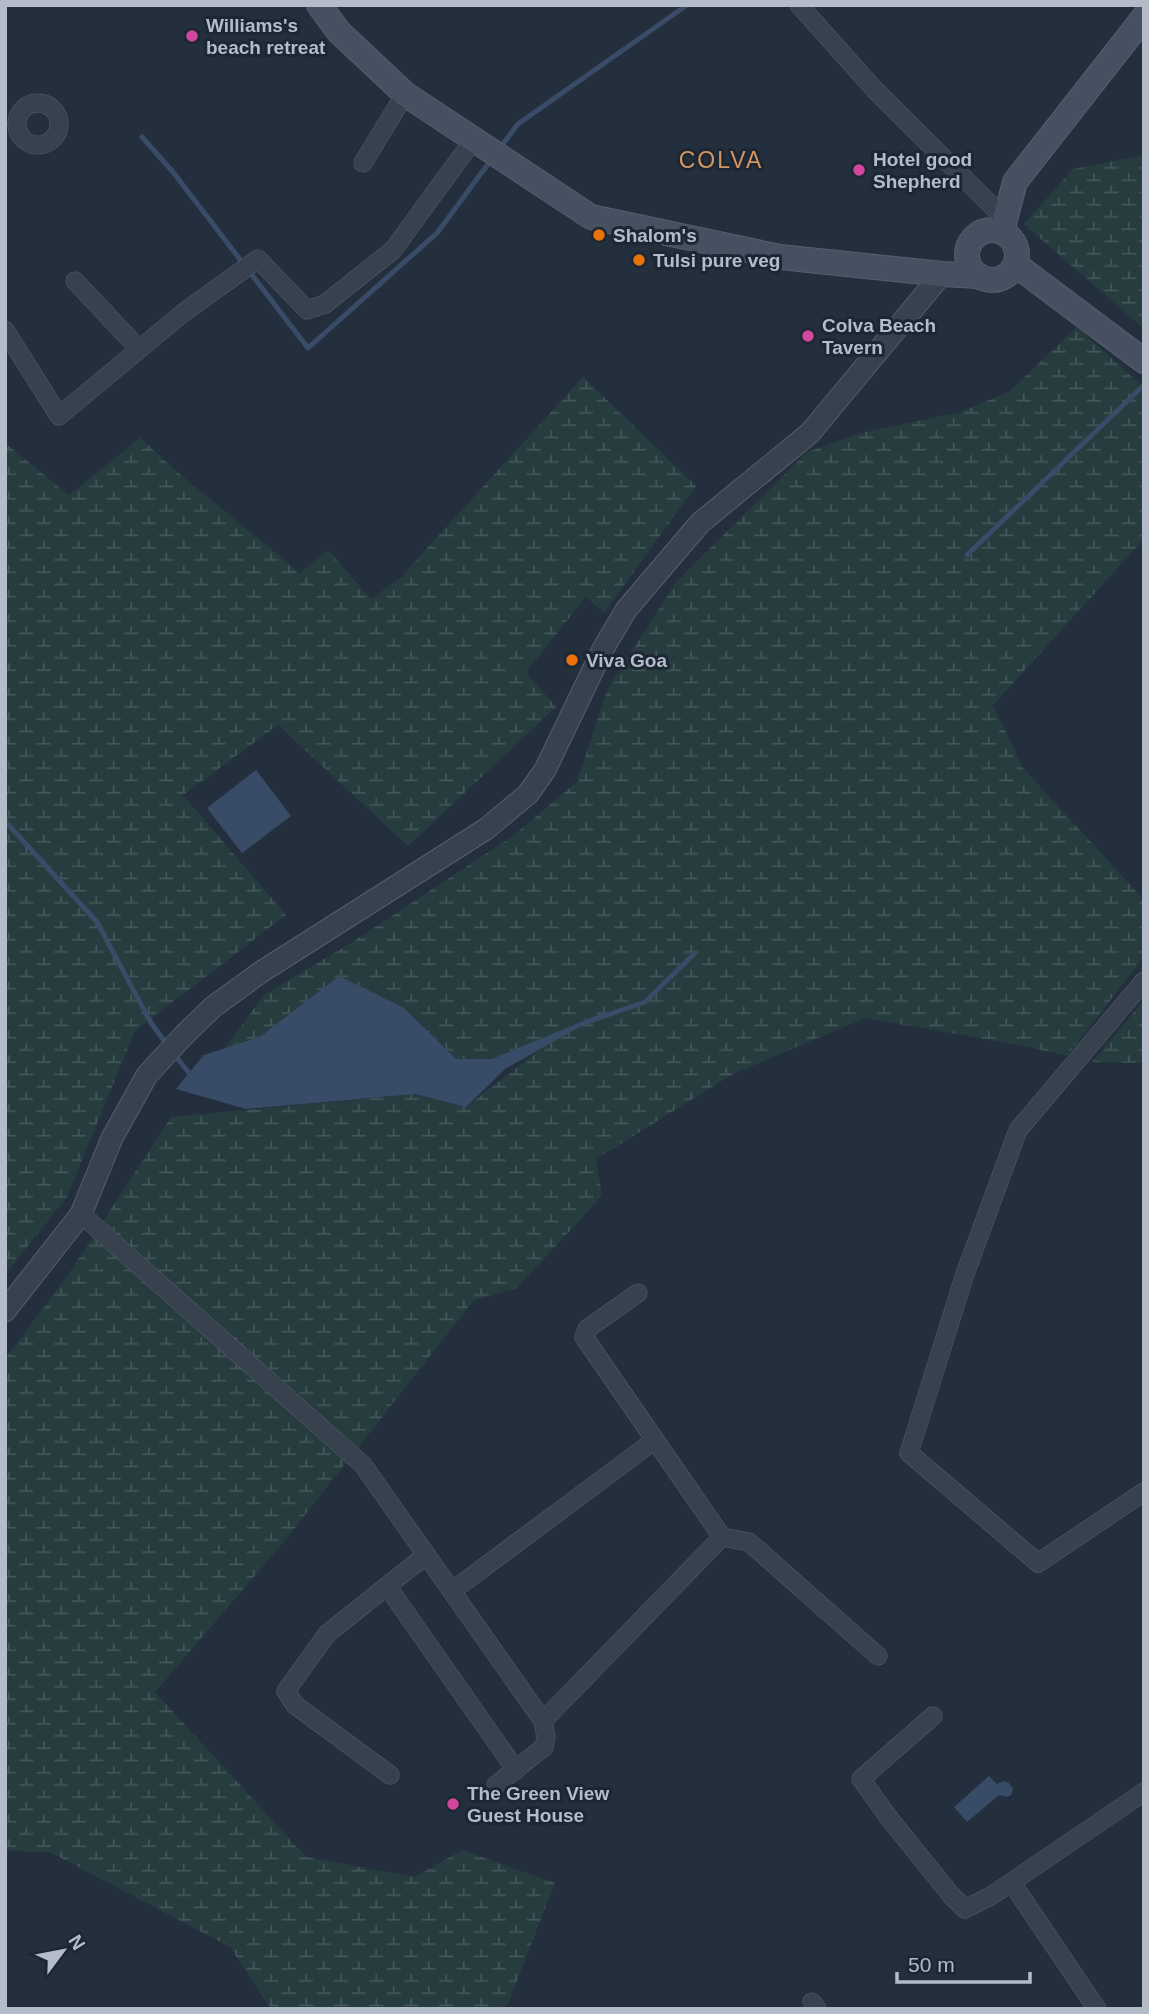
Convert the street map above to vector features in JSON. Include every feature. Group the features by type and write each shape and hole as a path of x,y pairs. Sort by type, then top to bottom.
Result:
{"main road":[{"path":"319,5 339,32 405,94 591,217 780,257 979,276 996,280 1004,278 1016,265 1018,257 1014,242 1003,224"},
{"path":"942,274 967,250 980,232 1003,224 1015,183 1144,17"},
{"path":"967,250 969,264 979,276"},
{"path":"1016,265 1144,361"}],"street":[{"path":"799,5 875,90 1003,224"},
{"path":"363,163 405,94"},
{"path":"5,330 59,416 183,313 258,259 307,310 326,304 393,250 474,139"},
{"path":"5,1311 80,1214 112,1138 148,1075 166,1054 214,1007 261,972 486,829 528,794 545,770 603,649 626,610 701,523 810,433 942,274"},
{"path":"75,281 139,349"},
{"path":"1144,981 1018,1130 965,1274 909,1453 1038,1563 1144,1492"},
{"path":"80,1214 363,1465 543,1721 546,1737 544,1747 496,1785"},
{"path":"638,1293 587,1329 584,1337 722,1537 748,1542 878,1656"},
{"path":"452,1591 655,1440"},
{"path":"543,1721 722,1537"},
{"path":"390,1775 295,1705 286,1691 327,1634 426,1555"},
{"path":"387,1586 516,1770"},
{"path":"933,1716 860,1779 965,1909 991,1896 1144,1792"},
{"path":"1012,1882 1097,2009"}],"green space":[{"path":"1144,155 1144,329 1024,224 1073,169"},
{"path":"1077,327 1144,388 1144,539 993,705 1023,768 1144,900 1144,957 1067,1056 1020,1045 865,1018 733,1074 596,1159 602,1196 516,1289 474,1300 287,1538 155,1692 306,1857 415,1877 462,1850 555,1883 508,2004 501,2009 271,2009 230,1947 50,1852 5,1851 5,1359 68,1275 171,1117 415,1094 466,1107 563,1032 492,1059 456,1059 404,1008 339,976 261,1036 225,1048 264,995 354,941 514,835 577,782 607,690 676,582 807,452 861,433 961,412 1010,391"},
{"path":"583,377 696,486 604,613 586,597 526,672 556,707 408,846 278,725 183,795 286,915 135,1031 67,1197 5,1275 5,443 69,495 140,438 300,573 328,550 371,599 400,578"},
{"path":"1144,1000 1144,1063 1092,1062"}],"water":[{"path":"256,770 291,816 242,853 207,808"},
{"path":"339,976 404,1008 456,1059 492,1059 610,1010 505,1069 466,1107 415,1094 246,1109 176,1089 203,1056 198,1057 261,1036"},
{"path":"989,1776 997,1784 1003,1781 1009,1783 1013,1789 1011,1795 999,1795 967,1822 954,1807"}],"waterway":[{"path":"499,149 518,124 687,5"},
{"path":"142,137 173,172 308,348 437,233 491,160"},
{"path":"967,555 1144,385"},
{"path":"5,821 97,922 151,1023 168,1046"},
{"path":"584,1023 645,1002 694,954"},
{"path":"174,1054 193,1075"}],"place":[{"name":"Williams's beach retreat","path":"192,36"},
{"name":"Hotel good Shepherd","path":"859,170"},
{"name":"Shalom's","path":"599,235"},
{"name":"Tulsi pure veg","path":"639,260"},
{"name":"Colva Beach Tavern","path":"808,336"},
{"name":"Viva Goa","path":"572,660"},
{"name":"The Green View Guest House","path":"453,1804"}],"district":[{"name":"COLVA","path":"721,160"}]}
